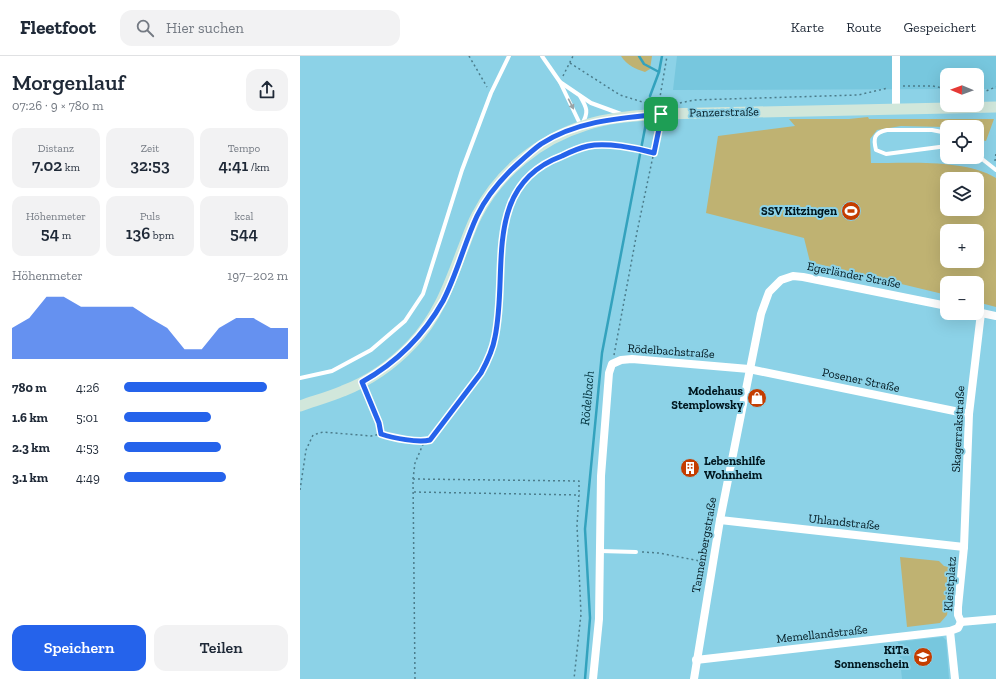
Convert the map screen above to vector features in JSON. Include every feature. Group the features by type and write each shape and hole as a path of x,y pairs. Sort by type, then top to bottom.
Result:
{"main road":[{"name":"Panzerstraße","path":"300,406 343,391 362,382 389,364 413,343 431,320 447,292 477,215 488,197 501,181 520,162 551,138 581,126 606,120 631,117 661,107 996,107"}],"street":[{"path":"896,56 896,108"},
{"name":"Egerländer Straße","path":"749,370 761,314 769,292 781,280 793,276 814,279 940,305"},
{"path":"984,313 996,316"},
{"name":"Skagerrakstraße","path":"964,547 969,414 978,320"},
{"name":"Rödelbachstraße","path":"593,679 599,619 600,476 609,373 612,364 621,360 632,359 749,370"},
{"name":"Posener Straße","path":"749,370 969,414"},
{"name":"Tannenbergstraße","path":"694,679 720,520 749,370"},
{"name":"Uhlandstraße","path":"720,520 964,547"},
{"name":"Kleistplatz","path":"961,622 958,615 958,607 964,547"},
{"path":"955,679 950,631 958,628 961,622 996,619"},
{"name":"Memellandstraße","path":"696,660 950,631"}],"lane":[{"path":"300,378 332,371 371,350 405,321 423,294 462,170 491,93 509,56"},
{"path":"542,56 560,82 581,126"},
{"path":"560,82 591,103 631,117"},
{"path":"579,94 586,107 587,116 581,126"},
{"path":"940,132 932,130 887,130 880,131 876,134 874,141 876,150 886,154 940,147"},
{"path":"984,161 996,170"},
{"path":"600,551 636,552"}],"path":[{"path":"469,56 491,93"},
{"path":"560,82 574,56"},
{"path":"612,364 636,232 660,124 660,97 667,56"},
{"path":"570,63 620,95 651,105"},
{"path":"672,104 694,100 858,95 896,86 933,86 940,88"},
{"path":"984,92 996,87"},
{"path":"300,490 306,450 313,435 323,432 371,436 381,434 424,442 430,440 481,373 495,338 498,320 501,251 505,224 512,200 522,182 538,168 555,158 587,146 604,145 633,148 654,153"},
{"path":"362,382 379,423 381,434"},
{"path":"415,679 413,479 415,463 424,442"},
{"path":"413,479 579,481 578,525 581,614 574,679"},
{"path":"414,492 579,494"},
{"path":"636,552 658,553 713,563"}],"shaded area":[{"path":"621,56 652,56 650,69 645,72 638,70"},
{"path":"677,56 996,56 996,89 984,89 984,68 940,68 940,89 673,90"},
{"name":"SSV Kitzingen","path":"868,117 869,119 994,119 986,141 984,141 984,120 940,120 940,127 901,126 877,130 870,139 871,163 936,163 969,168 983,172 940,172 940,216 984,216 984,172 996,178 996,307 984,304 984,276 940,276 940,293 810,262 804,238 706,213 718,136 795,126 789,119 849,119"},
{"path":"900,557 939,561 944,566 953,568 947,615 940,623 907,627"},
{"name":"KiTa Sonnenschein","path":"943,637 946,640 949,679 902,679 898,642"}],"waterway":[{"path":"639,56 644,64 659,72"},
{"name":"Rödelbach","path":"650,96 659,72 662,56"},
{"name":"Rödelbach","path":"585,679 590,618 585,529 602,353 646,123"}],"place":[{"name":"SSV Kitzingen","path":"851,211"},
{"name":"Modehaus Stemplowsky","path":"757,398"},
{"name":"Lebenshilfe Wohnheim","path":"690,468"},
{"name":"KiTa Sonnenschein","path":"923,657"}],"route":[{"path":"661,114 654,153 646,150 604,145 587,146 555,158 538,168 522,182 512,200 505,224 501,251 498,320 495,338 481,373 430,440 424,442 381,434 379,423 362,382 389,364 413,343 431,320 447,292 477,215 488,197 506,175 531,152 551,138 587,124 606,120 661,114"}]}
